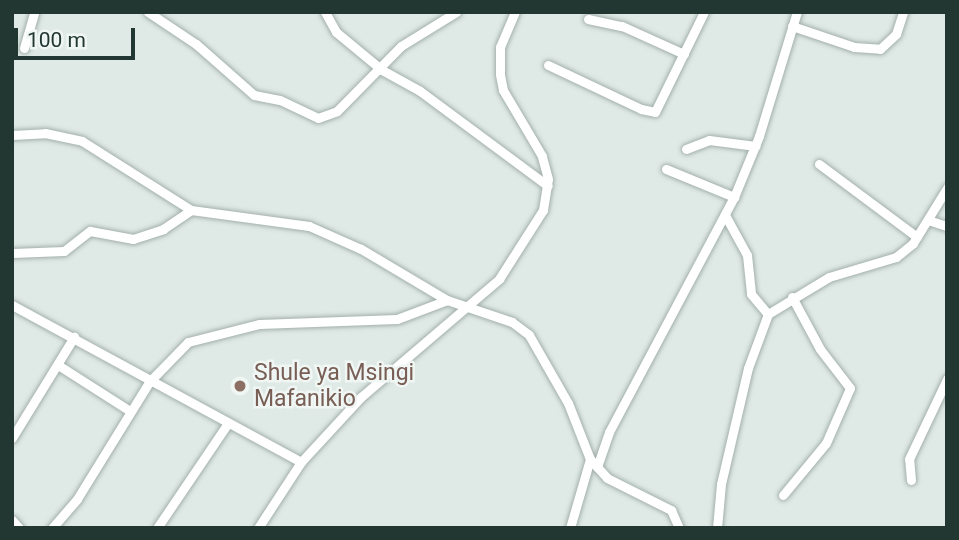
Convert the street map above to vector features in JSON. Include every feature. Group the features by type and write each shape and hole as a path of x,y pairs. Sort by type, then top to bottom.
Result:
{"street":[{"path":"24,48 34,12"},
{"path":"148,12 196,44 248,91 280,100 310,117 337,111 382,70 401,46 456,12"},
{"path":"326,12 336,32 382,70 428,97 548,186"},
{"path":"259,527 301,462 361,397 499,279 520,250 543,210 548,186 537,142 512,106 499,74 500,47 515,12"},
{"path":"548,65 652,112 704,12"},
{"path":"570,528 594,463 609,432 734,197 755,146 797,12"},
{"path":"792,26 854,47 880,49 896,34 903,12"},
{"path":"588,19 622,26 684,54"},
{"path":"12,135 45,133 82,141 191,210 309,226 360,249 447,300 512,322 529,335 568,403 594,463 623,488 671,510 679,528"},
{"path":"686,149 709,140 755,146"},
{"path":"819,164 917,237"},
{"path":"666,169 734,197"},
{"path":"717,528 721,484 748,368 768,314 829,277 896,257 917,237 947,188"},
{"path":"12,253 64,251 90,231 133,239 163,229 191,210"},
{"path":"725,215 747,255 746,283 751,294 768,314"},
{"path":"928,220 947,226"},
{"path":"783,495 826,443 850,387 820,349 792,297"},
{"path":"52,528 77,499 150,381 175,352 204,335 259,324 397,320 447,300"},
{"path":"12,305 301,462"},
{"path":"12,438 74,337"},
{"path":"58,365 130,411"},
{"path":"911,480 909,459 947,379"},
{"path":"157,528 228,423"},
{"path":"12,520 19,528"}],"place":[{"name":"Shule ya Msingi Mafanikio","path":"240,386"}]}
